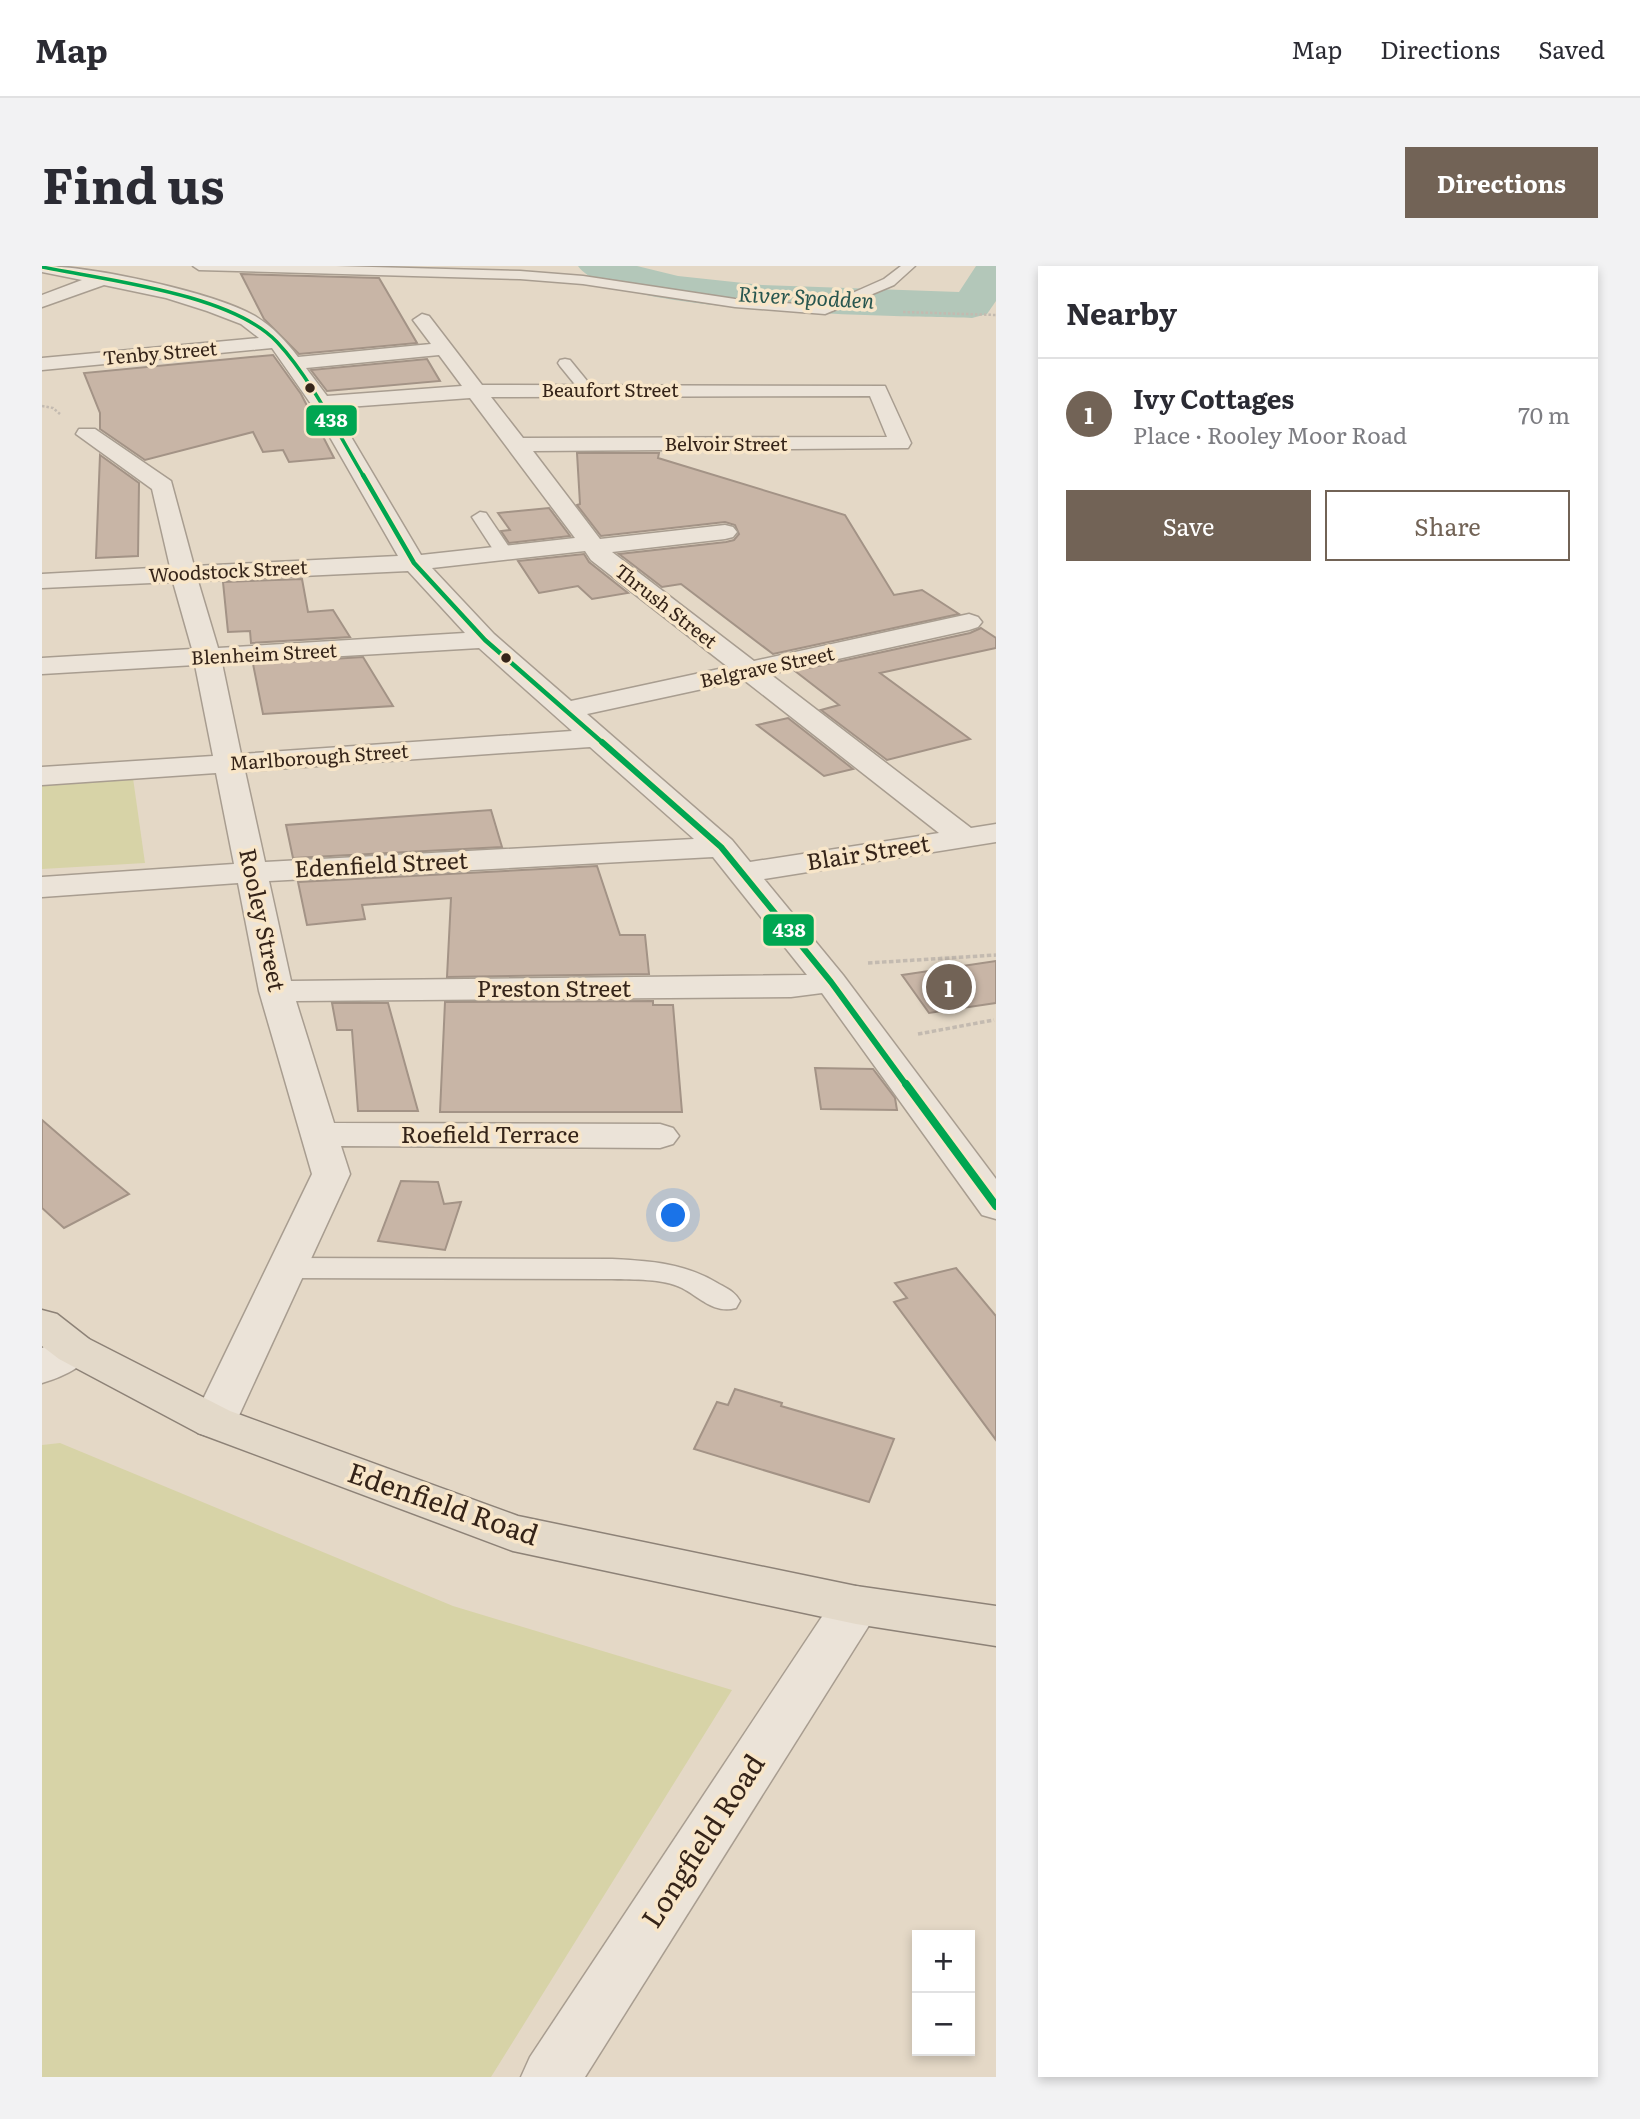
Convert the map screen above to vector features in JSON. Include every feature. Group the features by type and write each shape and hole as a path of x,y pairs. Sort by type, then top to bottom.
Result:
{"main road":[{"name":"Edenfield Road","path":"53,1347 214,1422 513,1533 856,1605 996,1626"}],"street":[{"path":"42,267 103,279 214,307 248,320 277,342 295,363 321,403 414,563 485,640 721,847 827,977 996,1206"},
{"path":"42,301 103,279"},
{"name":"Thrush Street","path":"422,320 600,555 965,838"},
{"name":"Tenby Street","path":"42,364 277,342"},
{"path":"295,363 444,349"},
{"name":"Beaufort Street","path":"321,403 475,391 878,390 887,410"},
{"name":"Belvoir Street","path":"516,445 900,443 887,410"},
{"name":"Rooley Street","path":"87,434 163,486 207,657 276,991 331,1174 214,1422"},
{"name":"Woodstock Street","path":"42,581 183,572 414,563 725,532"},
{"name":"Belgrave Street","path":"564,711 969,622"},
{"name":"Blenheim Street","path":"42,666 485,640"},
{"name":"Marlborough Street","path":"42,776 595,738"},
{"name":"Blair Street","path":"741,873 996,834"},
{"name":"Edenfield Street","path":"42,887 253,872 721,847"},
{"name":"Preston Street","path":"276,991 791,987 827,977"},
{"name":"Roefield Terrace","path":"320,1134 660,1136"},
{"name":"Longfield Road","path":"551,2077 856,1605"}],"lane":[{"path":"200,266 520,275 583,280 734,303 825,310 889,282 909,266"},
{"path":"520,275 557,266"},
{"path":"565,363 587,390"},
{"path":"480,517 504,553"},
{"path":"287,1268 598,1269 666,1272 691,1280 725,1301"}],"path":[{"path":"902,312 996,315"},
{"path":"827,977 887,960 996,956"},
{"path":"876,1041 994,1020"}],"shaded area":[{"path":"133,778 145,863 42,869 42,784"},
{"path":"60,1443 453,1606 732,1690 491,2077 42,2077 42,1445"}],"building":[{"path":"241,274 379,278 417,343 299,354 264,319"},
{"path":"273,355 301,394 334,458 289,462 283,450 263,452 253,432 145,460 100,429 100,413 84,373"},
{"path":"427,359 440,381 327,391 311,370"},
{"path":"577,453 659,453 658,458 845,515 894,595 922,590 959,614 773,654 681,584 662,587 619,554 734,540 739,534 735,525 725,522 601,536 577,505 580,504"},
{"path":"100,455 139,483 138,556 96,558"},
{"path":"549,508 570,536 509,543 501,531 510,530 498,513"},
{"path":"584,554 589,562 628,593 592,599 578,586 539,593 518,561"},
{"path":"302,579 308,612 333,610 350,637 251,643 250,631 228,632 223,582"},
{"path":"981,628 996,638 996,648 880,673 970,739 887,760 821,710 839,705 795,671 970,633"},
{"path":"363,657 393,706 263,714 253,664"},
{"path":"788,718 853,769 824,776 757,725"},
{"path":"491,810 502,847 293,858 286,825"},
{"path":"597,866 620,935 645,935 649,974 447,977 451,898 362,905 365,919 307,925 298,882"},
{"path":"996,961 996,1003 929,1013 902,975"},
{"path":"653,1001 653,1005 673,1005 682,1112 440,1112 445,1002"},
{"path":"332,1003 388,1003 418,1111 358,1111 352,1030 337,1030"},
{"path":"815,1068 873,1069 895,1098 897,1110 821,1109"},
{"path":"42,1120 129,1194 64,1228 42,1208"},
{"path":"401,1181 438,1182 444,1204 461,1202 445,1250 378,1241"},
{"path":"956,1268 996,1316 996,1440 894,1302 907,1298 895,1283"},
{"path":"735,1389 782,1403 781,1406 894,1439 869,1502 694,1449 717,1402 728,1405"}],"waterway":[{"name":"River Spodden","path":"598,266 651,283 734,295 972,305 996,267"}],"transit line":[{"name":"438","path":"42,267 170,293 214,307 248,320 277,342 321,403 414,563 485,640 721,847 831,982 996,1206"}],"place":[{"name":"Ivy Cottages","path":"949,987"}]}
